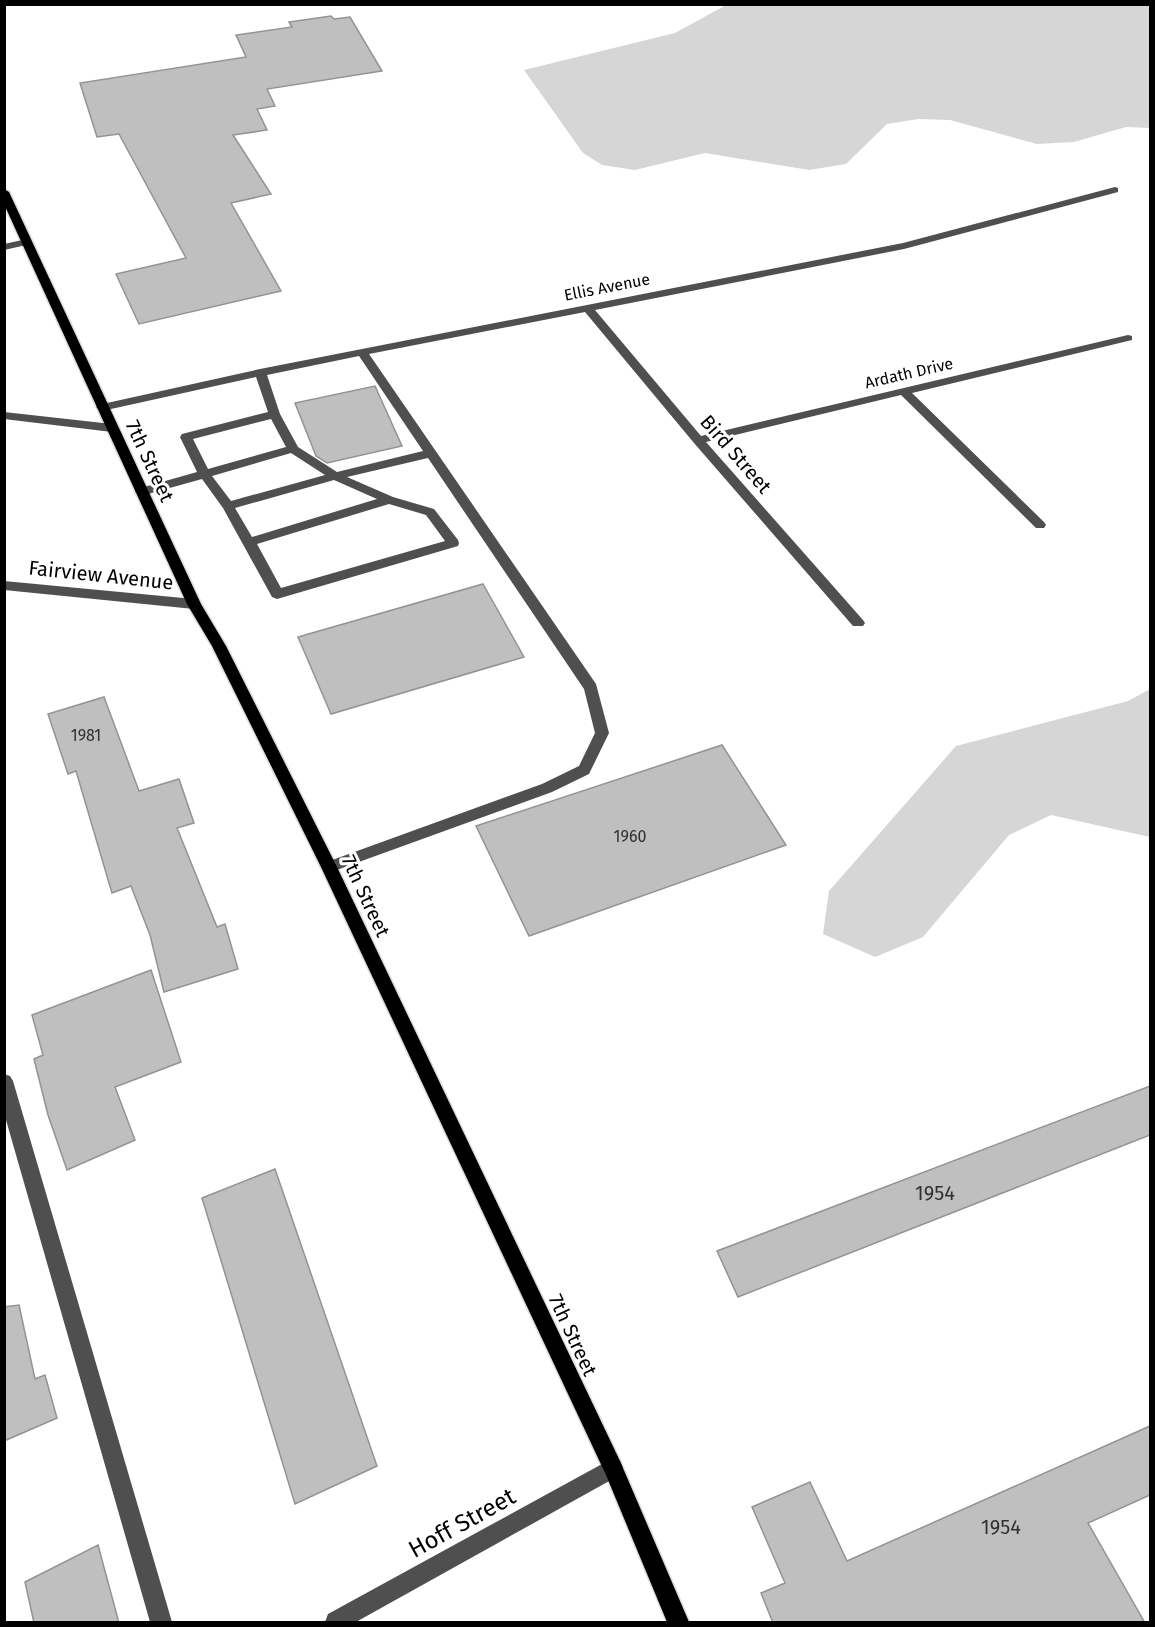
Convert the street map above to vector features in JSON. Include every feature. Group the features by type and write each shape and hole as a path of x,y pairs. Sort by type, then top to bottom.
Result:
{"main road":[{"name":"7th Street","path":"5,194 194,604 219,646 329,867 613,1468 678,1623"}],"street":[{"name":"Ellis Avenue","path":"102,407 260,372 904,246 1115,189"},
{"path":"4,247 27,242"},
{"name":"Bird Street","path":"588,308 698,440 858,623"},
{"name":"Ardath Drive","path":"698,440 1128,338"},
{"path":"329,867 547,788 584,770 602,733 591,688 362,352"},
{"path":"260,372 274,414 293,449 335,476 389,500 430,512 453,543 277,594 228,506 204,473 186,437 274,414"},
{"path":"903,391 1040,525"},
{"path":"4,415 112,428"},
{"path":"141,492 293,449"},
{"path":"228,506 335,476 430,453"},
{"path":"249,542 389,500"},
{"name":"Fairview Avenue","path":"4,585 194,604"},
{"path":"4,1081 161,1623"},
{"name":"Hoff Street","path":"336,1623 613,1468"}],"shaded area":[{"path":"728,4 1150,5 1150,128 1126,127 1074,142 1037,144 950,120 918,119 887,124 846,164 809,170 705,153 635,170 602,165 583,153 524,70 675,33"},
{"path":"1150,689 1150,837 1051,815 1009,835 923,937 875,957 823,934 829,891 956,746 1128,701"}],"building":[{"path":"331,16 334,19 350,17 382,71 267,89 275,106 257,109 267,130 233,135 271,194 231,203 281,291 139,324 116,274 186,258 119,134 97,137 80,83 246,57 236,35 292,27 289,22"},
{"path":"375,386 402,446 327,463 316,456 295,403"},
{"path":"483,584 524,657 331,714 298,637"},
{"path":"104,697 139,791 179,779 194,823 177,828 217,927 225,924 238,969 164,992 150,935 131,886 112,893 76,771 68,774 48,714"},
{"path":"722,745 786,845 529,936 476,826"},
{"path":"151,970 181,1062 115,1087 135,1140 67,1170 48,1115 34,1059 43,1055 32,1015"},
{"path":"1150,1086 1150,1135 738,1297 717,1251"},
{"path":"275,1169 377,1466 295,1504 202,1198"},
{"path":"19,1305 35,1379 45,1375 57,1418 4,1441 4,1307"},
{"path":"1150,1426 1150,1495 1088,1523 1145,1623 773,1623 761,1593 785,1583 752,1507 810,1482 847,1561"},
{"path":"98,1545 119,1623 34,1623 25,1582"}]}
